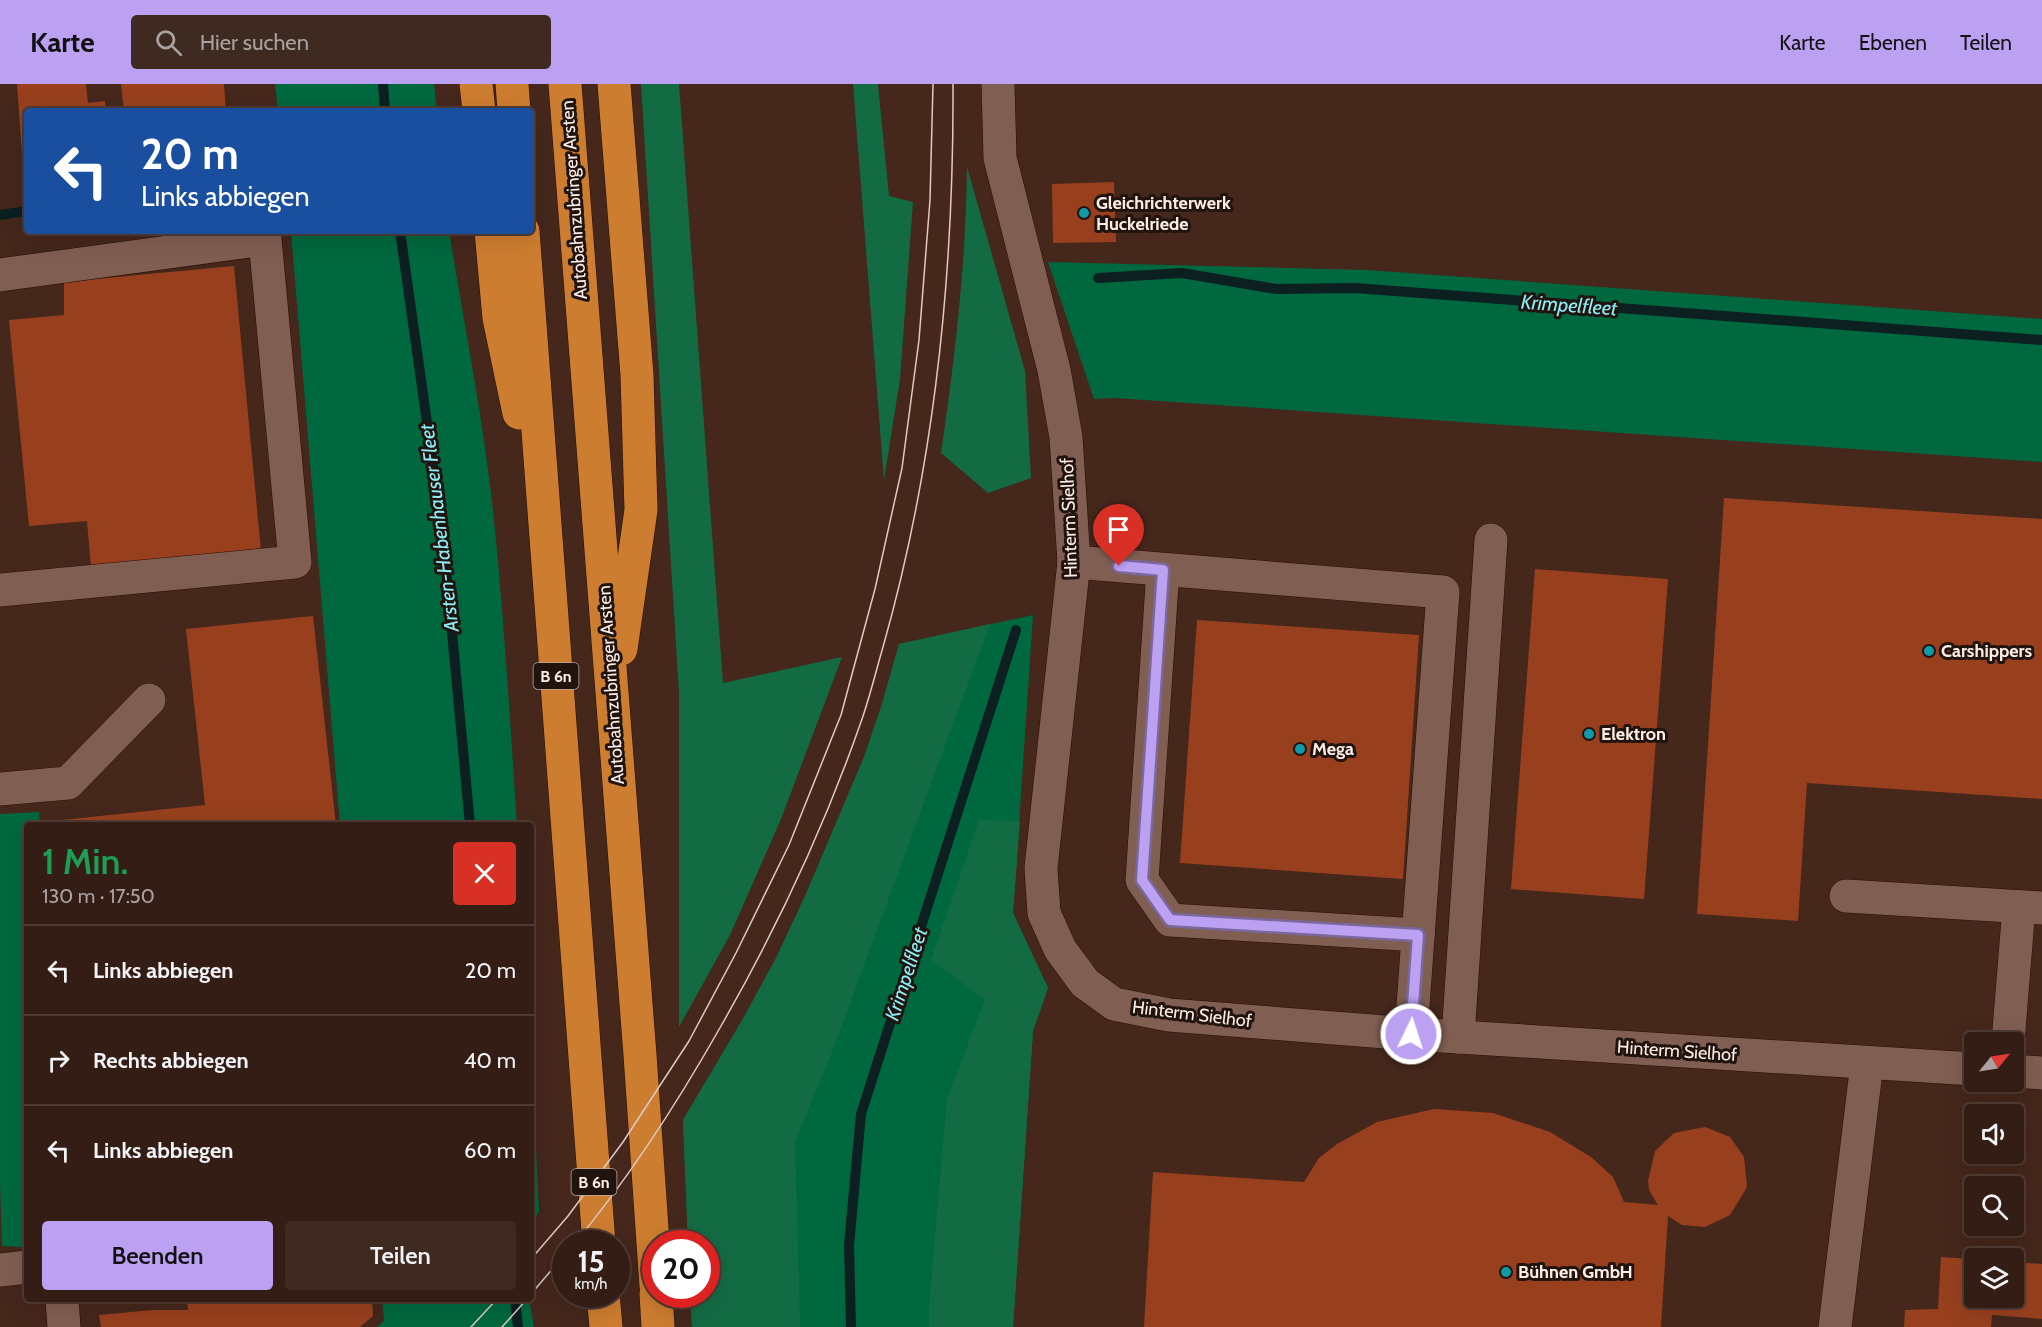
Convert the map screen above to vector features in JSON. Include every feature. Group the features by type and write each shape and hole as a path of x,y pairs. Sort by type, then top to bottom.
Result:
{"highway":[{"path":"476,84 479,108"},
{"path":"512,84 514,108"},
{"name":"Autobahnzubringer Arsten","path":"565,84 652,1230"},
{"path":"613,707 641,510 637,375 614,84"},
{"path":"491,234 499,318 546,538"},
{"name":"B 6n","path":"523,234 598,1230"},
{"path":"604,1308 606,1327"},
{"path":"657,1308 658,1327"}],"street":[{"name":"Hinterm Sielhof","path":"998,84 1000,158 1054,370 1066,437 1074,562 1041,868 1044,914 1060,949 1085,983 1114,1004 1169,1015 1411,1034 1964,1068"},
{"path":"0,275 265,239 295,562 0,590"},
{"path":"1458,1037 1491,540"},
{"path":"1074,562 1443,592 1411,1034"},
{"path":"1163,570 1142,880 1170,920 1418,935"},
{"path":"0,789 68,783 150,700"},
{"path":"1846,896 2030,907 2010,1032"},
{"path":"1835,1327 1867,1062"},
{"path":"2024,1072 2042,1073"},
{"path":"0,1270 24,1267"},
{"path":"62,1302 64,1327"}],"green space":[{"path":"275,84 434,84 437,108 278,108"},
{"path":"641,84 679,84 723,683 842,657 781,819 730,935 679,1027 679,693"},
{"path":"853,84 878,84 889,196 913,202 900,379 884,480"},
{"path":"967,167 1025,371 1031,478 988,493 941,453 959,310"},
{"path":"291,234 450,234 489,476 504,628 517,822 340,822"},
{"path":"1048,262 1367,270 2042,319 2042,462 1115,398 1094,399"},
{"path":"1033,615 1013,913 1048,988 1033,1031 1013,1327 692,1327 691,1308 720,1308 720,1230 687,1230 683,1120 744,1017 776,958 806,894 864,757 899,644"},
{"path":"990,624 832,1052 795,1142 800,1327 692,1327 691,1308 720,1308 720,1230 687,1230 683,1120 744,1017 776,958 806,894 864,757 899,644"},
{"path":"39,812 40,822 24,822 24,1244 21,1247 2,1246 0,814"},
{"path":"979,820 1020,821 1013,913 1048,988 1033,1031 1013,1327 929,1327 947,1098 985,1000 931,960"},
{"path":"534,1108 539,1211 534,1220"},
{"path":"382,1302 530,1302 534,1327 377,1327 384,1321"}],"building":[{"path":"17,84 86,84 88,103 105,101 106,108 24,108 24,153 22,153"},
{"path":"121,84 224,84 226,108 124,108"},
{"name":"Gleichrichterwerk Huckelriede","path":"1114,182 1116,242 1053,243 1052,184"},
{"path":"234,266 261,551 91,567 87,521 29,526 9,320 64,315 64,282"},
{"path":"1724,498 2042,519 2042,799 1807,783 1798,921 1697,914"},
{"name":"Elektron","path":"1535,569 1668,579 1644,899 1511,889"},
{"path":"313,616 336,822 62,822 62,820 205,805 186,629"},
{"name":"Mega","path":"1197,620 1419,635 1403,879 1180,863"},
{"path":"1434,1109 1493,1113 1550,1132 1591,1157 1613,1177 1624,1202 1658,1205 1649,1190 1648,1181 1655,1151 1674,1133 1705,1127 1730,1137 1744,1157 1747,1187 1730,1215 1705,1227 1682,1225 1668,1216 1661,1327 1144,1327 1153,1172 1304,1182 1319,1158 1337,1144 1377,1122"},
{"path":"1941,1257 1964,1258 1964,1308 2024,1308 2024,1263 2042,1264 2042,1319 1992,1315 1991,1327 1904,1327 1905,1310 1938,1309"},
{"path":"187,1302 372,1302 373,1316 360,1327 101,1327 99,1315 153,1310 188,1310"}],"waterway":[{"path":"383,84 385,108"},
{"name":"Arsten-Habenhauser Fleet","path":"0,215 24,211"},
{"name":"Arsten-Habenhauser Fleet","path":"400,234 443,536 470,822"},
{"name":"Krimpelfleet","path":"1098,278 1182,273 1276,289 1355,288 2042,340"},
{"name":"Krimpelfleet","path":"851,1327 849,1245 861,1114 1016,630"},
{"name":"Arsten-Habenhauser Fleet","path":"515,1302 518,1327"}],"tram line":[{"path":"534,1256 568,1216 623,1142 689,1041 736,953 789,845 841,715 875,589 902,468 919,340 930,200 933,84"},
{"path":"586,1230 615,1192 688,1083 742,989 799,876 848,759 865,710 901,578 916,509 938,368 950,226 953,84"},
{"path":"534,1290 552,1269"},
{"path":"471,1327 494,1302"},
{"path":"502,1327 524,1302"}],"place":[{"name":"Gleichrichterwerk Huckelriede","path":"1084,213"},
{"name":"Carshippers","path":"1929,651"},
{"name":"Elektron","path":"1589,734"},
{"name":"Mega","path":"1300,749"},
{"name":"Bühnen GmbH","path":"1506,1272"}],"route":[{"path":"1119,566 1163,570 1142,880 1170,920 1418,935 1411,1034"}]}
